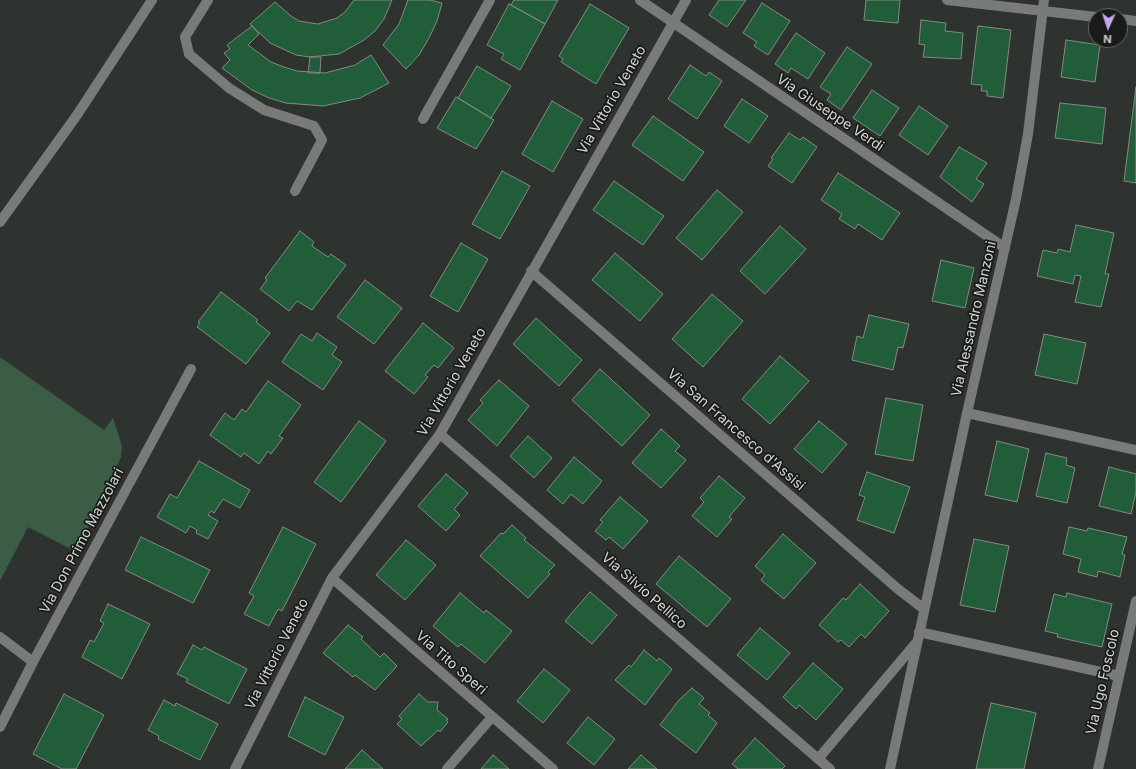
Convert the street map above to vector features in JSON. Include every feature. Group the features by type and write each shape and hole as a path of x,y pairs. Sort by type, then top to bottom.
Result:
{"street":[{"path":"0,222 77,115 152,0"},
{"path":"208,0 185,37 188,54 229,88 264,110 314,126 322,140 295,192"},
{"path":"422,119 490,0"},
{"name":"Via Giuseppe Verdi","path":"640,0 1005,248"},
{"name":"Via Vittorio Veneto","path":"235,769 332,578 440,434 531,270 686,0"},
{"path":"947,0 1043,5 1088,14"},
{"name":"Via Alessandro Manzoni","path":"890,769 967,413 1016,199 1028,134 1043,5"},
{"name":"Via San Francesco d'Assisi","path":"531,270 898,589 924,609"},
{"name":"Via Don Primo Mazzolari","path":"0,727 33,662 191,369"},
{"path":"967,413 1136,450"},
{"name":"Via Silvio Pellico","path":"440,434 830,769"},
{"name":"Via Tito Speri","path":"332,578 553,769"},
{"name":"Via Ugo Foscolo","path":"1098,769 1136,601"},
{"path":"918,636 1119,676"},
{"name":"Via Alessandro Manzoni","path":"818,759 918,636"},
{"path":"0,637 33,662"},
{"path":"447,769 492,717"}],"green space":[{"path":"0,357 104,430 113,418 122,446 121,457 77,552 28,527 0,581"}],"building":[{"path":"354,0 392,0 384,19 375,31 364,40 339,54 310,57 296,55 270,43 250,24 275,2 299,21 318,24 337,18 345,12"},
{"path":"408,0 430,0 442,3 437,21 429,38 419,55 406,69 383,45 399,24"},
{"path":"514,0 558,0 545,24 511,5"},
{"path":"719,0 746,0 727,27 709,15"},
{"path":"866,0 900,0 898,23 864,20"},
{"path":"762,3 790,21 768,55 754,46 757,42 743,33"},
{"path":"509,4 545,24 520,70 501,59 504,54 487,45"},
{"path":"590,4 629,28 596,84 561,62 563,59 559,56"},
{"path":"921,20 946,23 945,31 963,33 961,59 923,57 925,45 919,44"},
{"path":"252,26 259,34 248,45 271,62 297,71 325,73 355,65 371,55 389,83 360,98 323,106 286,103 269,98 252,90 222,68 230,60 224,53 230,49 227,45"},
{"path":"978,26 1011,30 1003,98 987,96 987,91 981,91 982,85 971,84"},
{"path":"796,33 825,53 808,79 791,68 788,73 775,64"},
{"path":"1066,40 1088,43 1088,48 1100,48 1095,82 1061,77"},
{"path":"847,47 872,64 841,110 827,100 831,94 820,87"},
{"path":"310,57 321,57 320,73 308,73"},
{"path":"690,65 706,76 709,72 722,81 697,119 668,99"},
{"path":"477,66 511,86 491,118 458,98"},
{"path":"1136,87 1136,183 1124,181"},
{"path":"872,90 899,108 880,136 853,118"},
{"path":"456,97 494,120 476,149 437,128"},
{"path":"742,99 768,116 749,143 724,126"},
{"path":"552,101 583,119 553,172 522,154"},
{"path":"1060,103 1106,108 1102,144 1055,138"},
{"path":"919,106 948,126 928,155 899,135"},
{"path":"653,116 704,152 683,181 632,145"},
{"path":"789,133 800,140 803,137 817,147 792,183 768,166 773,159 771,158"},
{"path":"959,147 987,163 976,179 984,184 972,202 940,177"},
{"path":"502,171 530,186 500,239 472,224"},
{"path":"838,173 900,213 882,240 858,224 855,229 839,219 842,214 821,200"},
{"path":"614,181 664,216 643,245 593,210"},
{"path":"717,190 743,212 702,260 676,238"},
{"path":"1076,225 1114,233 1105,274 1109,274 1101,307 1075,302 1081,276 1075,275 1073,284 1037,276 1043,250 1057,253 1058,249 1070,252"},
{"path":"780,226 806,249 765,294 740,271"},
{"path":"300,231 314,242 312,246 328,257 331,254 346,265 312,310 297,301 289,311 260,289 267,280 265,278"},
{"path":"461,243 488,259 458,312 430,296"},
{"path":"615,253 663,294 640,321 592,280"},
{"path":"941,260 974,268 965,308 932,301"},
{"path":"365,280 402,308 374,344 337,317"},
{"path":"221,292 258,320 256,322 270,333 246,364 197,327 200,323 198,322"},
{"path":"712,294 743,321 703,367 672,339"},
{"path":"869,315 909,324 903,348 898,347 893,370 852,360 857,336 863,338"},
{"path":"536,318 582,360 559,386 513,344"},
{"path":"423,323 454,348 438,368 434,365 425,375 428,377 414,394 385,371"},
{"path":"317,333 337,347 332,355 342,362 323,390 282,362 301,334 312,341"},
{"path":"1044,334 1086,343 1077,384 1035,375"},
{"path":"780,356 809,381 770,424 742,399"},
{"path":"600,369 650,415 622,446 572,400"},
{"path":"499,380 529,406 497,446 468,420 483,403 480,400"},
{"path":"268,381 301,405 279,436 283,438 271,454 268,451 259,464 244,453 241,457 210,435 225,413 234,420 242,409 246,412"},
{"path":"886,398 923,405 913,461 875,454"},
{"path":"359,421 386,441 341,502 314,482"},
{"path":"819,421 847,444 822,473 794,449"},
{"path":"661,429 680,446 675,451 686,460 661,488 632,463"},
{"path":"528,436 552,458 534,478 510,456"},
{"path":"997,441 1029,449 1017,502 985,495"},
{"path":"1046,453 1067,458 1066,465 1075,468 1067,503 1036,496"},
{"path":"574,457 602,481 583,504 571,494 563,504 547,490"},
{"path":"199,461 250,490 240,508 223,499 214,513 211,511 208,515 218,521 208,539 196,533 197,530 190,526 186,533 157,517 170,494 177,498"},
{"path":"1109,467 1136,474 1136,492 1131,514 1099,506"},
{"path":"867,472 910,487 894,533 857,520 865,497 859,495"},
{"path":"446,474 468,493 454,509 460,515 446,531 418,506"},
{"path":"719,476 745,498 729,517 732,519 717,537 692,516 704,502 700,498"},
{"path":"620,497 648,521 623,549 609,537 606,540 595,531 603,522 600,520"},
{"path":"512,525 526,538 524,540 555,565 548,572 550,574 528,598 480,556 501,533 503,534"},
{"path":"283,527 316,544 282,611 278,609 269,626 244,614 254,596 249,593"},
{"path":"1069,527 1087,531 1088,528 1127,537 1122,554 1125,555 1120,577 1098,571 1097,577 1078,572 1081,559 1063,554"},
{"path":"783,534 816,563 784,599 761,580 765,575 755,566"},
{"path":"141,537 210,570 193,603 125,570"},
{"path":"974,539 1009,546 995,612 960,605"},
{"path":"406,540 436,565 405,600 376,575"},
{"path":"679,556 731,599 707,627 656,584"},
{"path":"860,584 889,611 865,638 861,634 849,647 841,640 838,642 819,625 843,598 846,600"},
{"path":"590,592 617,615 592,644 565,621"},
{"path":"460,593 484,613 486,610 512,631 485,663 461,644 458,647 433,626"},
{"path":"1067,593 1112,604 1102,647 1057,637 1058,634 1045,631 1054,594 1066,597"},
{"path":"108,604 150,624 122,679 82,657 90,640 94,642 104,623 100,621"},
{"path":"348,625 363,637 361,639 380,657 384,653 397,666 375,690 355,675 353,677 323,653"},
{"path":"760,628 790,653 767,680 737,655"},
{"path":"193,645 202,650 204,647 247,669 229,704 186,682 188,679 177,674"},
{"path":"644,650 657,661 659,658 672,669 645,705 615,680 629,665 631,667"},
{"path":"813,663 843,689 816,720 799,705 796,709 783,697"},
{"path":"544,669 570,690 543,723 517,701"},
{"path":"692,688 704,698 699,704 710,713 708,715 717,723 696,753 660,725 679,700"},
{"path":"64,694 104,715 76,769 62,769 33,754"},
{"path":"419,694 428,702 438,702 437,710 448,719 446,720 448,722 440,732 438,730 421,746 397,724 402,719 399,716"},
{"path":"305,697 344,717 325,755 288,736"},
{"path":"164,700 175,706 176,703 218,724 200,760 158,739 159,736 148,730"},
{"path":"991,703 1036,713 1024,769 976,769"},
{"path":"588,717 615,739 594,765 567,743"},
{"path":"755,738 785,766 782,769 738,769 732,764"},
{"path":"362,750 383,769 345,769"},
{"path":"493,755 509,769 481,769"},
{"path":"641,755 657,769 628,769"}]}
